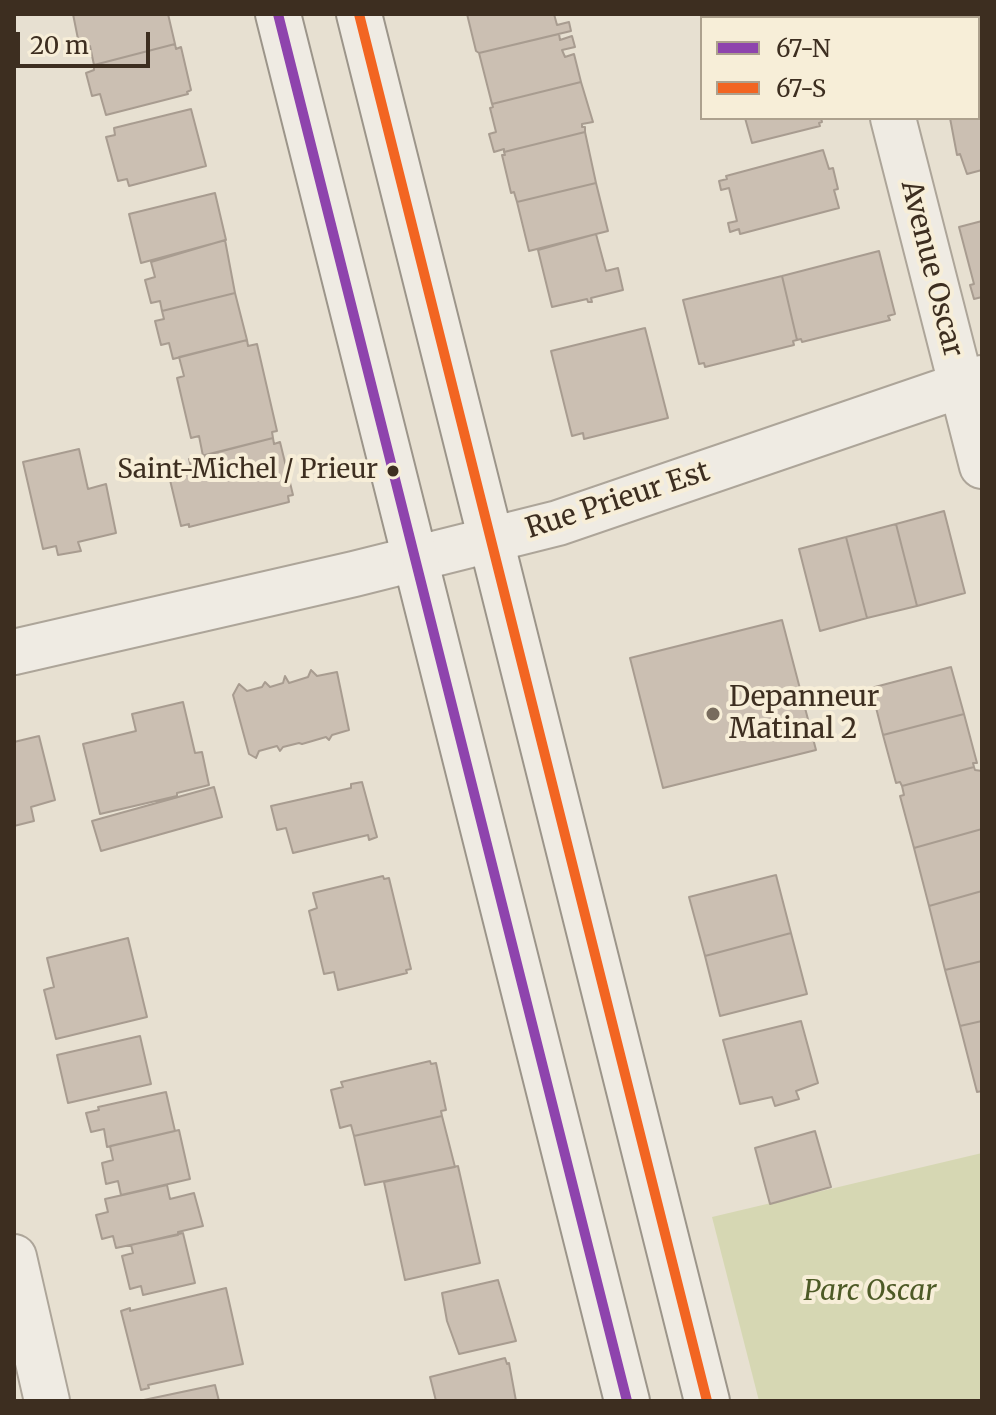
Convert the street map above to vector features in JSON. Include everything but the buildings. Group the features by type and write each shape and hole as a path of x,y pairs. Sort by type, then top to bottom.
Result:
{"main road":[{"path":"278,14 627,1401"},
{"path":"359,14 707,1401"},
{"name":"Avenue Oscar","path":"894,120 972,382 982,466"},
{"name":"Rue Prieur Est","path":"14,652 558,523 972,382"},
{"path":"14,1257 47,1401"}],"green space":[{"name":"Parc Oscar","path":"982,1153 982,1401 759,1401 712,1217"}],"transit line":[{"name":"67-N","path":"278,14 627,1401"},
{"name":"67-S","path":"359,14 707,1401"}],"place":[{"name":"Saint-Michel / Prieur","path":"393,471"},
{"name":"Depanneur Matinal 2","path":"713,714"}]}
